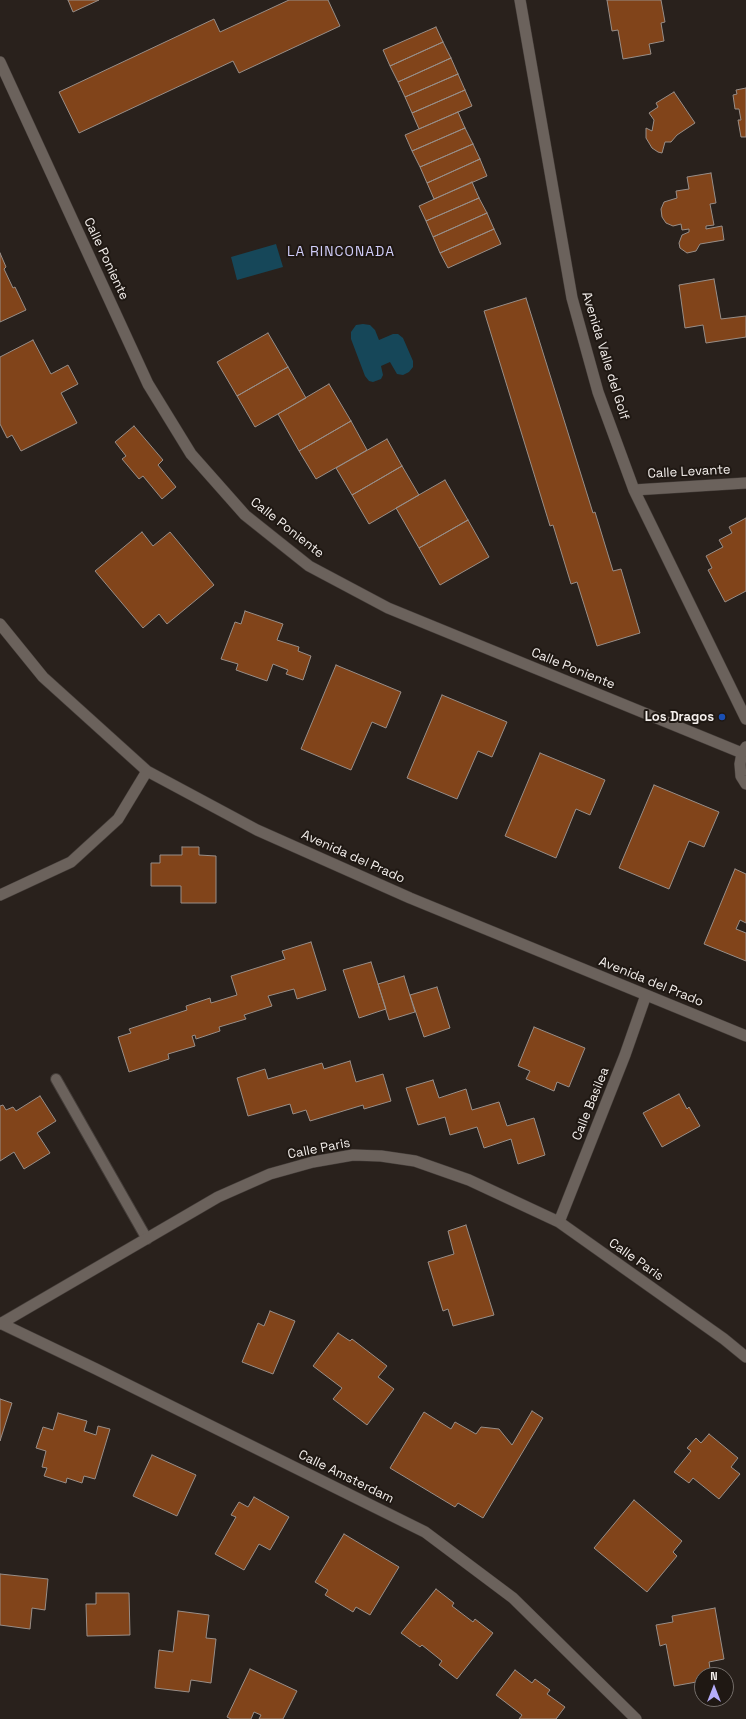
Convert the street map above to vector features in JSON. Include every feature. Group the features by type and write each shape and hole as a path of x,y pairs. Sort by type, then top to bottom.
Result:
{"street":[{"name":"Avenida Valle del Golf","path":"520,0 572,298 598,392 634,490 746,719"},
{"name":"Calle Poniente","path":"0,62 148,384 191,454 246,516 309,566 388,608 744,750"},
{"name":"Calle Levante","path":"634,490 746,483"},
{"name":"Avenida del Prado","path":"0,624 43,677 148,770 257,830 410,898 746,1036"},
{"path":"744,750 740,764 741,776 746,784"},
{"path":"0,895 71,862 118,819 148,770"},
{"name":"Calle Basilea","path":"559,1222 625,1055 646,995"},
{"name":"Calle Paris","path":"0,1324 218,1198 270,1174 313,1162 353,1155 381,1156 415,1161 468,1180 559,1222 724,1339 746,1357"},
{"name":"Calle Amsterdam","path":"0,1324 104,1372 425,1532 513,1598 636,1719"}],"lane":[{"path":"56,1080 148,1239"}],"water":[{"path":"276,244 283,267 237,280 231,257"},
{"path":"356,325 370,325 375,330 379,340 393,334 398,334 403,338 413,361 413,367 409,372 403,375 397,374 390,362 381,366 383,375 381,379 373,382 369,381 365,376 351,339 351,332"}],"building":[{"path":"68,0 99,0 73,12"},
{"path":"289,0 328,0 340,26 239,73 233,61 79,133 59,92 214,19 220,32"},
{"path":"607,0 661,0 665,22 661,23 664,41 649,44 651,54 623,59 618,30 612,31"},
{"path":"436,27 443,42 390,66 383,50"},
{"path":"443,42 451,58 398,82 390,66"},
{"path":"451,58 458,74 405,97 398,82"},
{"path":"458,74 465,90 412,113 405,97"},
{"path":"746,88 746,137 741,137 738,120 741,120 739,109 735,109 733,95 737,94 736,90"},
{"path":"465,90 472,106 419,129 412,113"},
{"path":"674,92 695,123 677,135 671,142 665,142 662,153 652,148 646,138 646,128 652,131 654,120 649,113 658,107 656,103"},
{"path":"458,112 465,128 412,151 405,135"},
{"path":"465,128 473,144 420,167 412,151"},
{"path":"473,144 480,159 427,183 420,167"},
{"path":"480,159 487,176 434,199 427,183"},
{"path":"711,173 716,203 710,204 714,225 706,226 706,229 722,226 724,240 700,244 696,251 687,253 680,248 679,243 682,235 689,232 689,229 682,230 681,224 673,226 666,223 662,217 661,209 664,202 677,198 676,191 689,189 687,177"},
{"path":"472,182 479,198 426,221 419,206"},
{"path":"479,198 487,213 433,237 426,221"},
{"path":"487,213 494,229 440,253 433,237"},
{"path":"494,229 501,244 448,268 440,253"},
{"path":"0,253 6,267 4,269 26,310 0,322"},
{"path":"714,279 721,319 746,316 746,337 706,343 703,325 685,328 679,285"},
{"path":"526,298 593,513 595,512 613,571 621,569 640,633 597,646 577,582 571,584 553,525 550,526 484,311"},
{"path":"268,333 288,367 237,396 217,362"},
{"path":"33,340 51,374 68,365 78,384 61,393 77,423 21,451 12,435 7,438 0,424 0,357"},
{"path":"288,367 306,398 255,427 237,396"},
{"path":"329,384 351,421 299,451 278,414"},
{"path":"351,421 367,450 316,479 299,451"},
{"path":"134,426 163,460 158,465 176,487 162,499 143,476 139,479 122,459 126,456 115,442"},
{"path":"387,439 402,466 352,495 336,468"},
{"path":"402,466 419,495 369,524 352,495"},
{"path":"445,480 468,520 419,548 396,508"},
{"path":"746,518 746,591 725,602 708,570 712,568 706,556 723,547 719,540 732,533 729,527"},
{"path":"468,520 489,557 440,585 419,548"},
{"path":"142,532 153,546 170,532 214,585 167,624 159,614 143,628 95,571"},
{"path":"245,611 283,624 277,640 299,647 298,651 311,656 303,680 286,674 288,670 273,664 267,681 236,670 238,664 221,659 235,622 241,624"},
{"path":"336,665 401,692 386,728 372,722 351,770 301,749"},
{"path":"442,695 507,722 492,757 478,751 457,799 407,778"},
{"path":"540,753 605,780 590,815 576,809 556,858 505,836"},
{"path":"654,785 719,812 704,847 689,841 669,889 619,868"},
{"path":"182,847 199,847 199,855 216,856 216,903 181,903 181,886 151,886 151,863 160,863 160,855 182,855"},
{"path":"735,869 746,874 746,923 740,920 736,929 746,933 746,961 704,944"},
{"path":"311,942 326,990 297,999 294,989 268,996 272,1006 244,1015 246,1019 219,1027 220,1031 196,1039 195,1035 192,1036 195,1046 168,1054 169,1059 129,1072 118,1037 131,1033 129,1029 187,1010 186,1006 210,998 211,1003 237,995 231,976 285,959 282,951"},
{"path":"371,962 386,1009 359,1018 343,970"},
{"path":"404,976 415,1012 389,1020 378,984"},
{"path":"437,987 450,1028 424,1037 410,995"},
{"path":"534,1027 585,1048 569,1087 557,1082 554,1091 526,1079 530,1071 518,1066"},
{"path":"350,1061 356,1082 383,1074 391,1101 364,1109 363,1105 310,1121 306,1110 293,1114 290,1104 248,1116 237,1078 265,1069 268,1079 322,1063 324,1069"},
{"path":"433,1080 439,1098 466,1089 472,1110 499,1102 507,1126 534,1118 545,1155 518,1164 511,1139 484,1148 477,1127 450,1135 445,1117 418,1125 406,1088"},
{"path":"679,1094 687,1109 689,1107 700,1126 662,1147 643,1113"},
{"path":"40,1096 56,1121 37,1133 50,1153 24,1169 14,1152 0,1161 0,1106 3,1105 6,1110 13,1107 16,1111"},
{"path":"466,1225 494,1315 453,1326 448,1309 443,1311 428,1262 454,1254 448,1231"},
{"path":"270,1311 295,1321 273,1374 242,1362 258,1323 264,1326"},
{"path":"338,1333 350,1341 352,1339 387,1366 378,1377 394,1389 367,1425 333,1399 342,1388 313,1366"},
{"path":"0,1399 12,1403 0,1441"},
{"path":"532,1411 543,1418 483,1518 458,1503 455,1507 390,1468 424,1412 451,1429 455,1422 476,1434 481,1427 499,1429 512,1445"},
{"path":"58,1413 87,1421 84,1431 96,1435 98,1426 110,1429 95,1479 84,1476 82,1483 67,1478 66,1483 44,1476 47,1468 42,1467 46,1451 36,1448 43,1427 53,1430"},
{"path":"709,1434 738,1458 731,1467 740,1474 719,1499 693,1478 689,1483 674,1472 691,1451 687,1448 696,1438 701,1443"},
{"path":"152,1455 196,1475 177,1516 133,1496"},
{"path":"254,1497 289,1517 270,1550 259,1544 244,1570 215,1554 236,1517 231,1515 239,1502 248,1507"},
{"path":"634,1500 682,1541 673,1552 677,1556 647,1592 594,1548"},
{"path":"344,1534 399,1567 370,1615 356,1607 353,1612 325,1595 328,1590 315,1582"},
{"path":"0,1574 48,1579 45,1610 32,1608 30,1629 0,1625"},
{"path":"436,1589 454,1603 452,1606 473,1622 475,1619 493,1633 457,1679 439,1665 442,1661 422,1645 420,1647 401,1633"},
{"path":"96,1593 129,1593 130,1635 87,1636 86,1604 96,1604"},
{"path":"715,1608 724,1659 709,1662 710,1667 694,1667 694,1682 674,1686 666,1644 660,1646 656,1625 673,1622 672,1616"},
{"path":"178,1611 209,1615 206,1638 216,1639 211,1683 191,1680 189,1692 155,1688 159,1650 173,1652"},
{"path":"250,1669 297,1691 283,1719 259,1719 261,1715 254,1712 251,1719 231,1719 227,1717"},
{"path":"515,1670 532,1683 535,1679 550,1690 547,1694 565,1707 556,1719 519,1719 522,1715 496,1695"}],"place":[{"name":"Los Dragos","path":"722,717"}],"district":[{"name":"LA RINCONADA","path":"341,252"}]}
